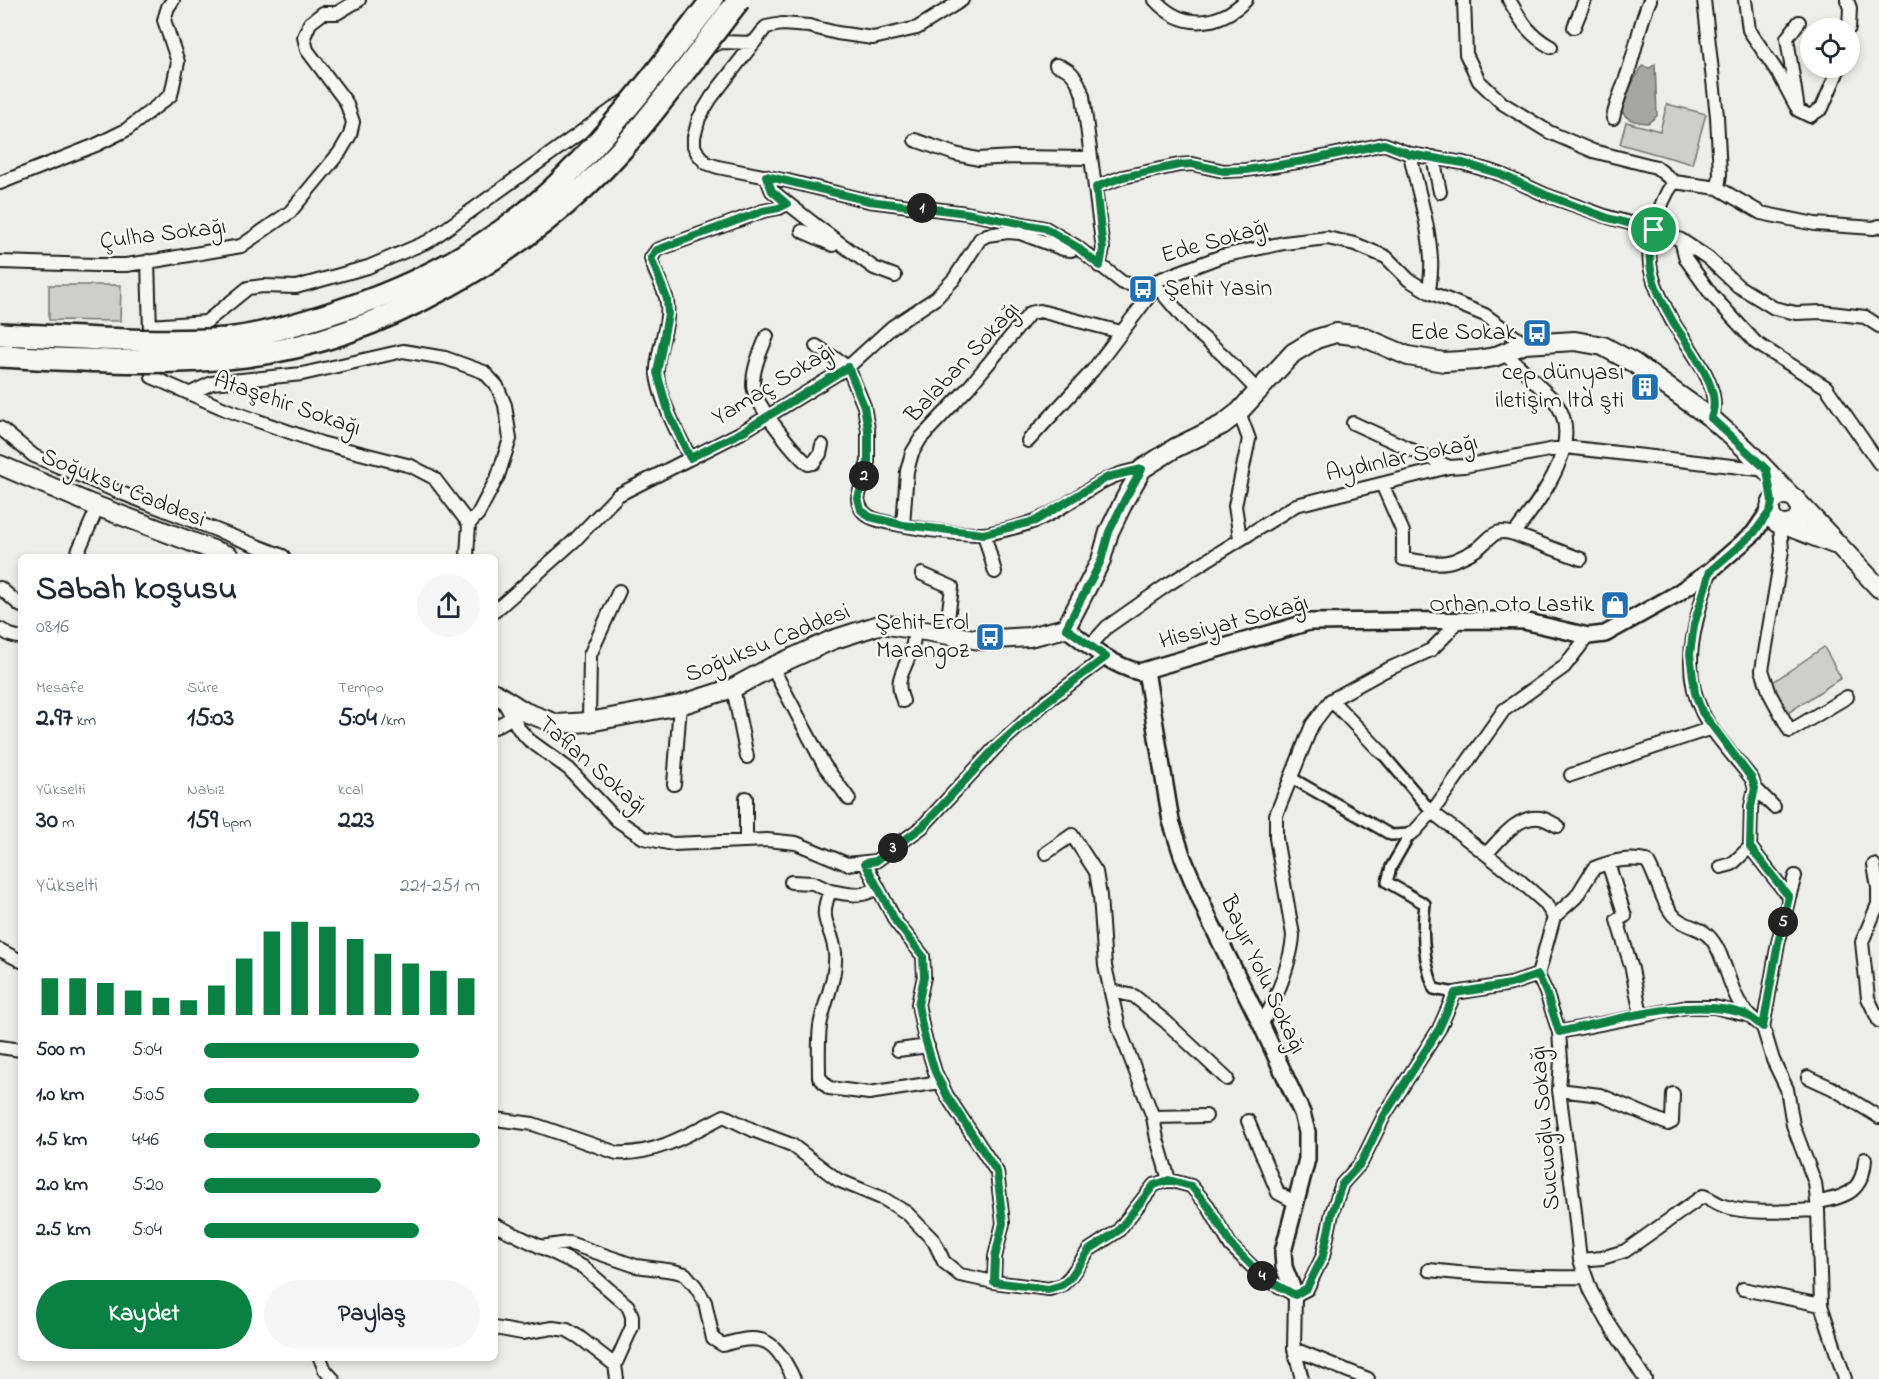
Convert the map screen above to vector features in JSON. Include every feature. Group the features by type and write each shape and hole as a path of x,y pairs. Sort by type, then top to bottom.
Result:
{"highway":[{"path":"0,334 171,341 229,339 297,324 393,291 465,254 510,225 557,185 601,139 712,0"},
{"path":"0,356 111,362 195,361 248,356 338,334 411,304 478,268 510,247 564,205 620,151 738,0"}],"main road":[{"path":"1066,628 1101,561 1109,532 1142,469 1175,448 1222,425 1239,412 1293,353 1316,339 1336,333 1361,336 1408,356 1424,360 1460,362 1503,354 1525,344 1575,341 1603,346 1634,363 1711,418 1767,470 1879,588"},
{"name":"Soğuksu Caddesi","path":"1,467 98,507 224,554"},
{"path":"1767,470 1777,517"},
{"path":"1783,495 1794,498 1798,504 1799,513 1794,522 1777,517 1783,495"},
{"path":"1777,517 1839,547"},
{"name":"Soğuksu Caddesi","path":"498,694 525,712 557,724 589,722 680,705 734,688 772,667 832,640 882,624 980,640 1029,637 1066,628"}],"street":[{"path":"0,183 96,145 126,130 171,95 178,62 164,20 173,0"},
{"name":"Çulha Sokağı","path":"0,262 126,265 241,246 290,212 340,152 350,135 353,122 346,102 307,50 304,38 310,23 323,14 338,13 359,0"},
{"name":"Ede Sokağı","path":"962,0 917,28 873,38 809,26 782,24 766,27 711,98 699,118 694,147 706,163 735,171 766,176 869,201 966,213 1045,228 1077,247 1123,283 1136,285 1155,284 1222,256 1284,243 1327,238 1355,244 1386,256 1409,280 1429,292 1485,315 1525,344"},
{"path":"1155,0 1177,18 1197,21 1215,20 1233,11 1246,0"},
{"path":"1464,0 1466,54 1479,81 1502,104 1549,132 1593,151 1656,167 1674,182 1718,188 1761,213 1815,224 1874,228 1879,226"},
{"path":"1509,0 1525,27 1536,39 1551,47"},
{"path":"1574,27 1585,0"},
{"path":"1613,118 1632,61 1642,18 1650,0"},
{"path":"1704,0 1717,116 1720,174 1718,188"},
{"path":"1745,0 1749,30 1780,76 1798,110 1809,116 1822,108 1835,78"},
{"path":"1847,0 1850,8 1850,18"},
{"path":"1798,110 1787,38 1799,21"},
{"path":"150,326 206,322 248,288 296,287 368,267 429,241 683,59 721,42 754,43"},
{"path":"1056,65 1069,70 1081,89 1103,249 1100,266"},
{"path":"915,140 955,154 978,159 1090,158"},
{"path":"1096,187 1123,177 1179,165 1192,164 1224,171 1246,170 1304,161 1384,144 1410,154 1463,163 1500,174 1546,195 1608,218 1681,240 1708,258 1738,286 1774,308 1796,313 1822,312 1865,317 1879,326"},
{"path":"1410,154 1425,216 1431,261 1429,292"},
{"path":"1432,157 1440,192"},
{"path":"766,176 772,191 787,204 874,268 895,276"},
{"path":"1674,182 1661,204 1649,250 1652,273 1671,318 1706,376 1714,402 1711,418"},
{"path":"690,458 669,414 657,373 668,314 667,299 651,258 657,250 787,204"},
{"path":"802,231 854,254"},
{"name":"Yamaç Sokağı","path":"498,608 574,541 618,495 742,432 848,367 892,327 936,297 954,279 975,245 987,235 1020,233 1063,249 1071,250 1077,247"},
{"path":"1681,240 1686,259 1711,294 1756,343 1826,387 1879,463"},
{"name":"Ataşehir Sokağı","path":"148,261 152,377 227,411 321,443 411,466 434,478 469,524"},
{"path":"1028,441 1094,370 1155,284 1192,328 1223,355 1258,391"},
{"name":"Balaban Sokağı","path":"903,525 907,471 912,453 921,438 969,387 1030,313 1040,311 1121,332"},
{"path":"767,336 756,363 753,387 764,410 790,445 808,464 813,463 820,454 822,445"},
{"path":"816,346 848,367 864,406 868,430 868,462 858,504 864,514 870,517 903,525 984,534 1035,521 1108,477 1142,469"},
{"path":"191,393 212,383 302,374 403,351 445,358 484,372 497,386 505,405 510,439 498,476 478,514 469,524 467,554"},
{"path":"1503,354 1516,362 1557,404 1564,420 1565,447 1547,489 1514,534"},
{"path":"1239,412 1249,439 1235,506 1240,538"},
{"path":"1353,423 1449,467"},
{"path":"0,428 34,456 278,554"},
{"name":"Aydınlar Sokağı","path":"1090,646 1107,627 1167,585 1296,505 1449,467 1565,447 1767,470"},
{"path":"1382,484 1403,532 1403,559 1438,563 1454,560 1477,549 1491,535 1505,531 1581,559"},
{"path":"77,554 98,507"},
{"path":"1777,517 1782,551 1762,669 1770,694 1790,731 1847,697"},
{"name":"Hissiyat Sokağı","path":"1066,628 1106,657 1129,670 1139,672 1309,622 1524,621 1588,636 1605,634 1675,595 1710,571 1754,533 1777,517"},
{"path":"984,534 995,572"},
{"path":"1710,571 1694,625 1690,654 1695,693 1702,712 1712,728 1752,779 1755,788 1774,807"},
{"path":"921,574 951,587 946,634"},
{"path":"0,588 18,603"},
{"path":"589,722 590,655 619,591"},
{"path":"1261,1023 1271,1010 1292,947 1293,935 1276,838 1276,815 1312,726 1331,700 1384,671 1431,650 1455,622"},
{"path":"903,701 898,690 899,678 910,655 916,628"},
{"path":"0,629 18,637"},
{"path":"1290,777 1391,835 1410,834 1432,812 1504,710 1564,667 1588,636"},
{"path":"994,1282 995,1257 1003,1223 997,1172 940,1082 918,1005 924,977 923,956 896,922 865,863 876,861 922,827 995,748 1046,702 1106,657"},
{"path":"772,667 824,765 849,799"},
{"name":"Bayır Yolu Sokağı","path":"1146,671 1171,821 1183,858 1208,917 1261,1023 1302,1113 1307,1132 1307,1159 1283,1252 1284,1267 1295,1295"},
{"path":"734,688 747,757"},
{"name":"Taflan Sokağı","path":"498,694 511,718 529,740 570,769 617,820 644,838 673,844 767,840 796,843 847,864 865,863"},
{"path":"1331,700 1382,753 1432,812 1545,903 1554,917"},
{"path":"674,784 680,705"},
{"path":"498,725 511,718"},
{"path":"1571,775 1712,728"},
{"path":"1755,788 1751,807 1750,847 1789,897"},
{"path":"746,798 746,841"},
{"path":"1486,854 1509,831 1523,821 1540,818 1558,826"},
{"path":"1410,834 1391,867 1387,882 1425,904 1422,927 1427,971 1434,989 1455,993 1511,984 1538,975 1554,917 1576,897 1594,868 1620,859 1636,858 1647,861 1667,908 1677,919 1704,930 1717,946 1738,1002 1747,1015 1763,1027"},
{"path":"1046,853 1072,835 1096,872 1105,966 1119,1028 1153,1117 1169,1180"},
{"path":"1721,867 1732,864 1750,847"},
{"path":"1608,863 1624,915 1617,920 1632,969 1641,1015"},
{"path":"1874,866 1878,904 1862,942 1868,998 1879,1021"},
{"path":"1794,876 1778,943 1763,1027 1773,1060 1787,1089 1794,1125 1815,1183 1818,1206 1821,1305 1845,1379"},
{"path":"791,882 813,883 830,891 855,895 867,894 878,886"},
{"path":"830,891 823,911 835,954 834,973 820,1028 819,1077 829,1088 869,1093 940,1082"},
{"path":"0,950 18,959"},
{"name":"Sucuoğlu Sokağı","path":"1538,975 1559,1032 1561,1060 1559,1090 1580,1260 1608,1322 1645,1379"},
{"path":"1112,990 1134,996 1165,1021 1227,1079"},
{"path":"1295,1295 1307,1288 1323,1256 1332,1213 1342,1184 1361,1163 1384,1116 1439,1029 1455,993"},
{"path":"1559,1032 1687,1007 1714,1007 1747,1015"},
{"path":"898,1050 928,1046"},
{"path":"0,1047 18,1050"},
{"path":"1808,1077 1832,1088 1879,1117"},
{"path":"1559,1090 1600,1095 1668,1124 1672,1122 1673,1094"},
{"path":"498,1119 533,1124 616,1153 630,1154 646,1151 685,1137 724,1116 792,1145 838,1180 884,1199 907,1214 934,1241 944,1262 960,1275 1048,1289 1062,1285 1070,1278 1089,1250 1118,1231 1154,1185 1169,1180 1191,1186 1208,1206 1232,1246 1264,1278 1295,1295"},
{"path":"1153,1117 1206,1116"},
{"path":"1248,1121 1278,1193 1295,1202"},
{"path":"1580,1260 1602,1258 1624,1251 1703,1196 1723,1206 1737,1209 1783,1212 1818,1206 1849,1193 1859,1183 1866,1159"},
{"path":"498,1226 584,1267 628,1306 632,1316 632,1327 615,1365 617,1379"},
{"path":"540,1247 569,1243 636,1266 685,1274 705,1302 713,1339 723,1345 743,1338 760,1339 773,1347 783,1358 794,1379"},
{"path":"1429,1270 1538,1278 1586,1277"},
{"path":"1743,1289 1821,1305"},
{"path":"1295,1295 1294,1349 1302,1379"},
{"path":"498,1323 510,1331"},
{"path":"498,1329 522,1333 553,1328 567,1330 615,1365"},
{"path":"1294,1349 1368,1379"},
{"path":"321,1361 333,1379"}],"shaded area":[{"path":"1655,64 1657,116 1648,123 1632,120 1620,109 1624,97 1642,66 1650,68"},
{"path":"1667,104 1706,114 1692,164 1620,144 1626,122 1660,131"},
{"path":"49,285 121,285 120,321 49,320"},
{"path":"1824,647 1841,678 1788,713 1770,684"}],"place":[{"name":"Şehit Yasin","path":"1143,289"},
{"name":"Ede Sokak","path":"1537,333"},
{"name":"cep dünyası iletişim ltd şti","path":"1645,387"},
{"name":"Orhan Oto Lastik","path":"1615,605"},
{"name":"Şehit Erol Marangoz","path":"990,637"}],"route":[{"path":"1384,144 1410,154 1463,163 1500,174 1546,195 1608,218 1654,230 1649,250 1652,273 1671,318 1702,366 1714,402 1711,418 1767,470 1772,502 1770,511 1754,533 1710,571 1694,625 1690,654 1695,693 1702,712 1752,779 1755,788 1751,807 1750,847 1789,897 1763,1027 1747,1015 1714,1007 1687,1007 1559,1032 1538,975 1511,984 1455,993 1439,1029 1384,1116 1361,1163 1342,1184 1332,1213 1323,1256 1307,1288 1295,1295 1264,1278 1232,1246 1208,1206 1191,1186 1169,1180 1154,1185 1118,1231 1089,1250 1070,1278 1062,1285 1048,1289 994,1282 995,1257 1003,1223 997,1172 947,1096 935,1072 918,1005 924,977 923,956 896,922 865,863 876,861 922,827 995,748 1046,702 1106,657 1066,628 1101,561 1109,532 1142,469 1108,477 1035,521 984,534 903,525 870,517 864,514 858,504 868,462 868,430 864,406 848,367 742,432 690,458 669,414 657,373 668,314 667,299 651,258 657,250 787,204 772,191 766,176 869,201 966,213 1045,228 1077,247 1100,266 1103,249 1096,187 1123,177 1163,167 1192,164 1224,171 1246,170 1304,161 1384,144"}]}
